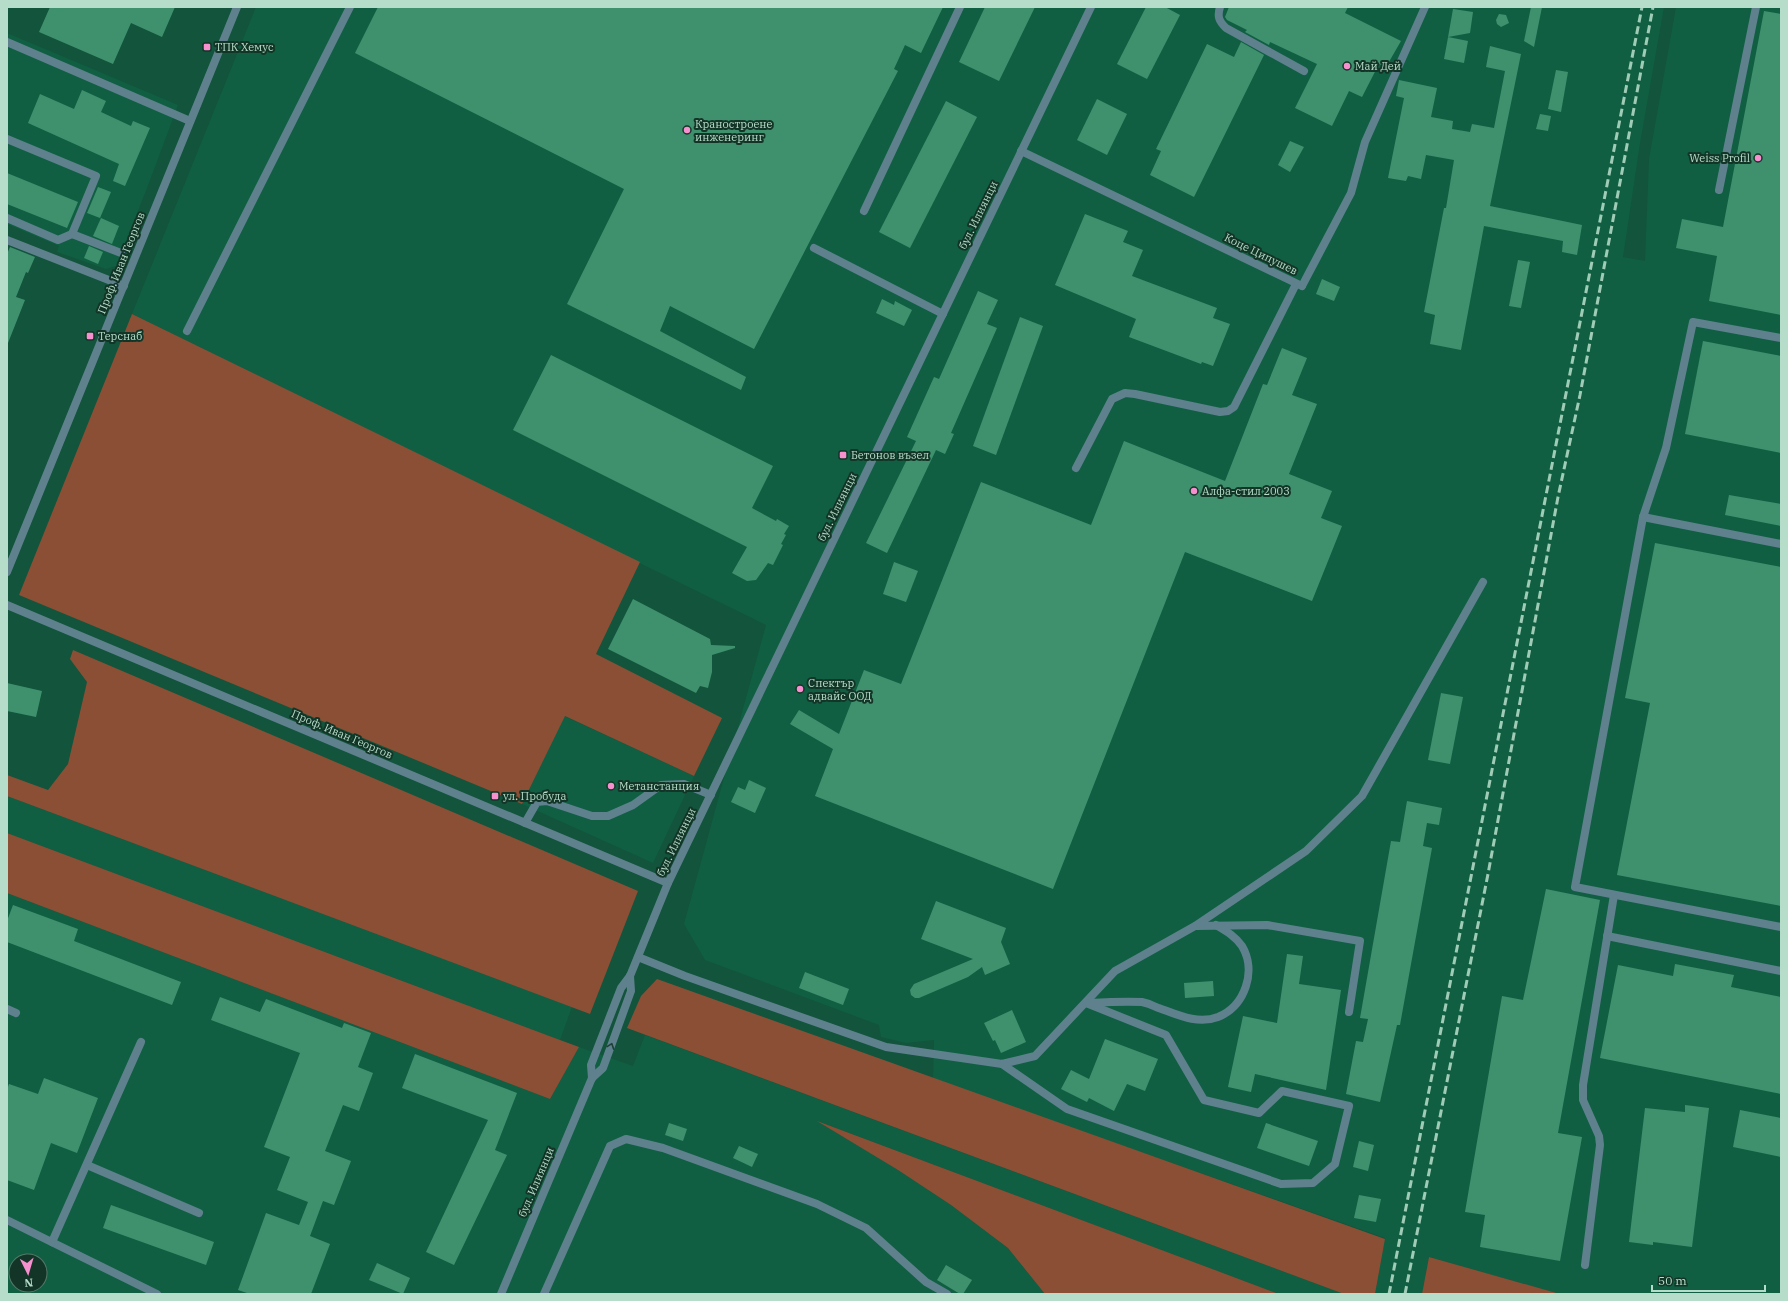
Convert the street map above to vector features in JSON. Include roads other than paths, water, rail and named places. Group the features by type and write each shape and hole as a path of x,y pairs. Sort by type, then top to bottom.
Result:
{"street":[{"name":"Проф. Иван Георгов","path":"7,572 237,7"},
{"path":"187,331 350,7"},
{"path":"864,211 960,7"},
{"name":"бул. Илиянци","path":"592,1078 591,1065 621,988 630,976 668,883 1091,7"},
{"path":"1220,7 1218,14 1219,21 1226,28 1304,71"},
{"name":"Коце Ципушев","path":"1021,151 1299,285 1351,193 1365,142 1425,7"},
{"path":"1719,190 1756,7"},
{"path":"7,42 139,98 190,122"},
{"path":"7,139 96,176 72,234 58,240 7,218"},
{"path":"72,234 121,253"},
{"path":"7,240 124,286"},
{"path":"814,248 943,314"},
{"path":"1076,468 1112,399 1119,395 1135,394 1220,412 1228,411 1234,407 1299,285"},
{"path":"1781,338 1693,322 1666,448 1643,517 1575,887 1781,927"},
{"path":"1643,517 1781,544"},
{"path":"638,957 692,978 886,1047 1002,1064 1035,1056 1115,971 1195,926 1306,851 1362,796 1483,582"},
{"name":"Проф. Иван Георгов","path":"7,605 668,883"},
{"path":"525,823 537,802 547,801 592,816 608,816 633,805 661,785 684,784 711,794"},
{"path":"1585,1265 1600,1145 1599,1136 1583,1100 1583,1085 1614,895"},
{"path":"1086,1003 1143,1002 1184,1018 1201,1020 1218,1017 1232,1008 1243,995 1248,979 1248,962 1242,946 1231,934 1216,925"},
{"path":"1195,926 1267,925 1360,941 1349,1012"},
{"path":"1607,936 1781,971"},
{"name":"бул. Илиянци","path":"501,1294 592,1078 603,1068 631,991 630,976"},
{"path":"1002,1064 1067,1109 1280,1184 1313,1183 1335,1164 1349,1106 1282,1091 1258,1113 1204,1100 1166,1035 1086,1003"},
{"path":"7,1009 16,1013"},
{"path":"52,1242 141,1042"},
{"path":"544,1294 610,1146 626,1139 663,1148 817,1204 866,1228 926,1282 947,1294"},
{"path":"87,1165 199,1213"},
{"path":"7,1220 157,1294"}],"railway":[{"path":"1389,1294 1642,7"},
{"path":"1405,1294 1488,874 1558,497 1580,395 1653,7"}],"place":[{"name":"ТПК Хемус","path":"207,47"},
{"name":"Май Дей","path":"1347,66"},
{"name":"Краностроене инженеринг","path":"687,130"},
{"name":"Weiss Profil","path":"1758,158"},
{"name":"Терснаб","path":"90,336"},
{"name":"Бетонов възел","path":"843,455"},
{"name":"Алфа-стил 2003","path":"1194,491"},
{"name":"Спектър адвайс ООД","path":"800,689"},
{"name":"Метанстанция","path":"611,786"},
{"name":"ул. Пробуда","path":"495,796"}]}
